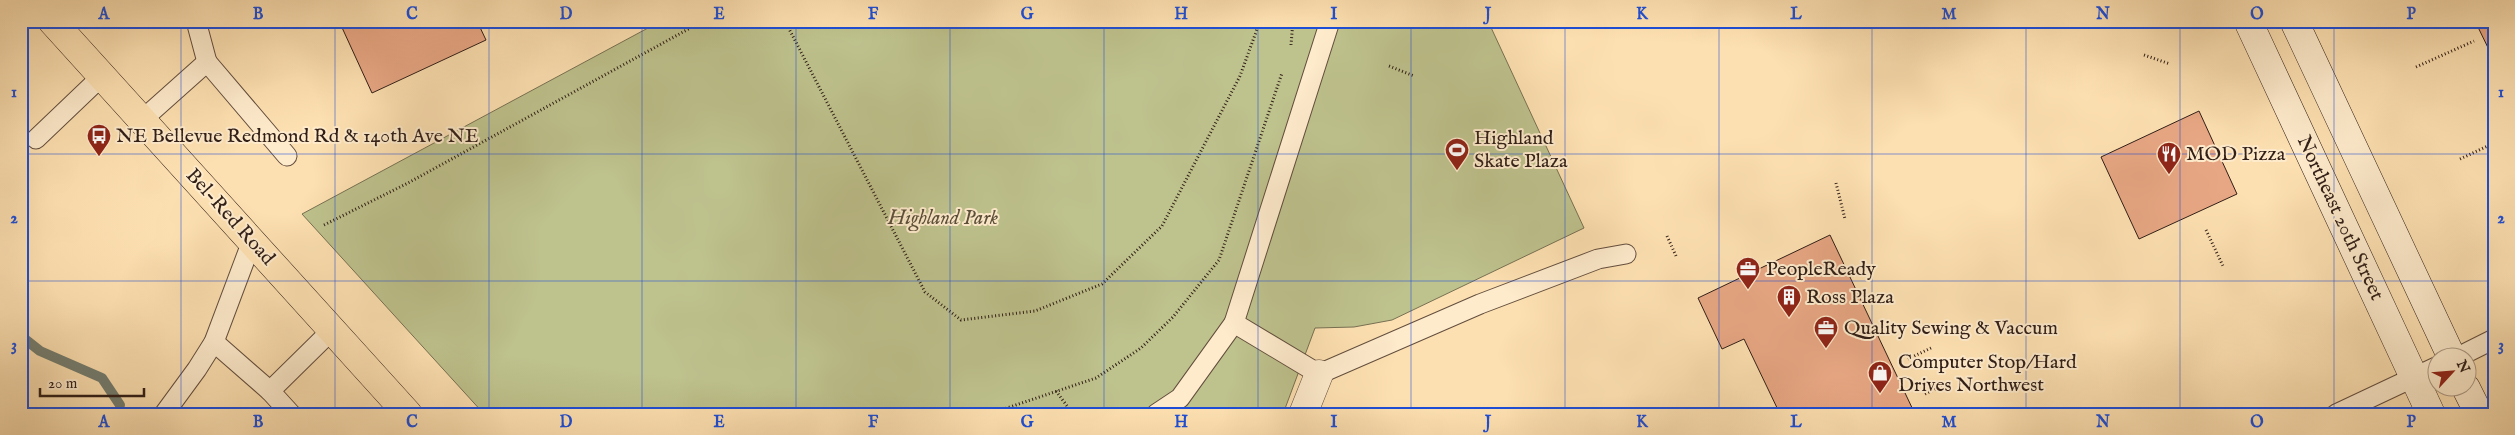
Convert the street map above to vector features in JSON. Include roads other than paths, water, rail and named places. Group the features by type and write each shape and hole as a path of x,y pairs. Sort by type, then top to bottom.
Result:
{"main road":[{"name":"Bel-Red Road","path":"52,21 408,414"},
{"name":"Northeast 20th Street","path":"2248,21 2426,372 2431,414"},
{"name":"Northeast 20th Street","path":"2294,22 2449,348"},
{"path":"1303,414 1319,374"},
{"path":"2471,398 2478,414"}],"lane":[{"path":"196,21 207,62 287,156"},
{"path":"1156,414 1180,398 1234,323 1330,21"},
{"path":"142,120 207,62"},
{"path":"36,140 102,76"},
{"path":"164,414 214,342 252,241"},
{"path":"1234,323 1319,374 1480,304 1598,259 1626,254"},
{"path":"270,391 332,330"},
{"path":"2475,348 2494,339"},
{"path":"214,342 270,391 291,414"},
{"path":"2336,414 2426,372"}],"waterway":[{"path":"21,336 40,351 102,378 120,405"}],"place":[{"name":"NE Bellevue Redmond Rd & 140th Ave NE","path":"99,157"},
{"name":"Highland Skate Plaza","path":"1457,171"},
{"name":"MOD Pizza","path":"2169,175"},
{"name":"PeopleReady","path":"1748,290"},
{"name":"Ross Plaza","path":"1789,318"},
{"name":"Quality Sewing & Vaccum","path":"1826,349"},
{"name":"Computer Stop/Hard Drives Northwest","path":"1880,394"}],"park label":[{"name":"Highland Park","path":"943,218"}]}
